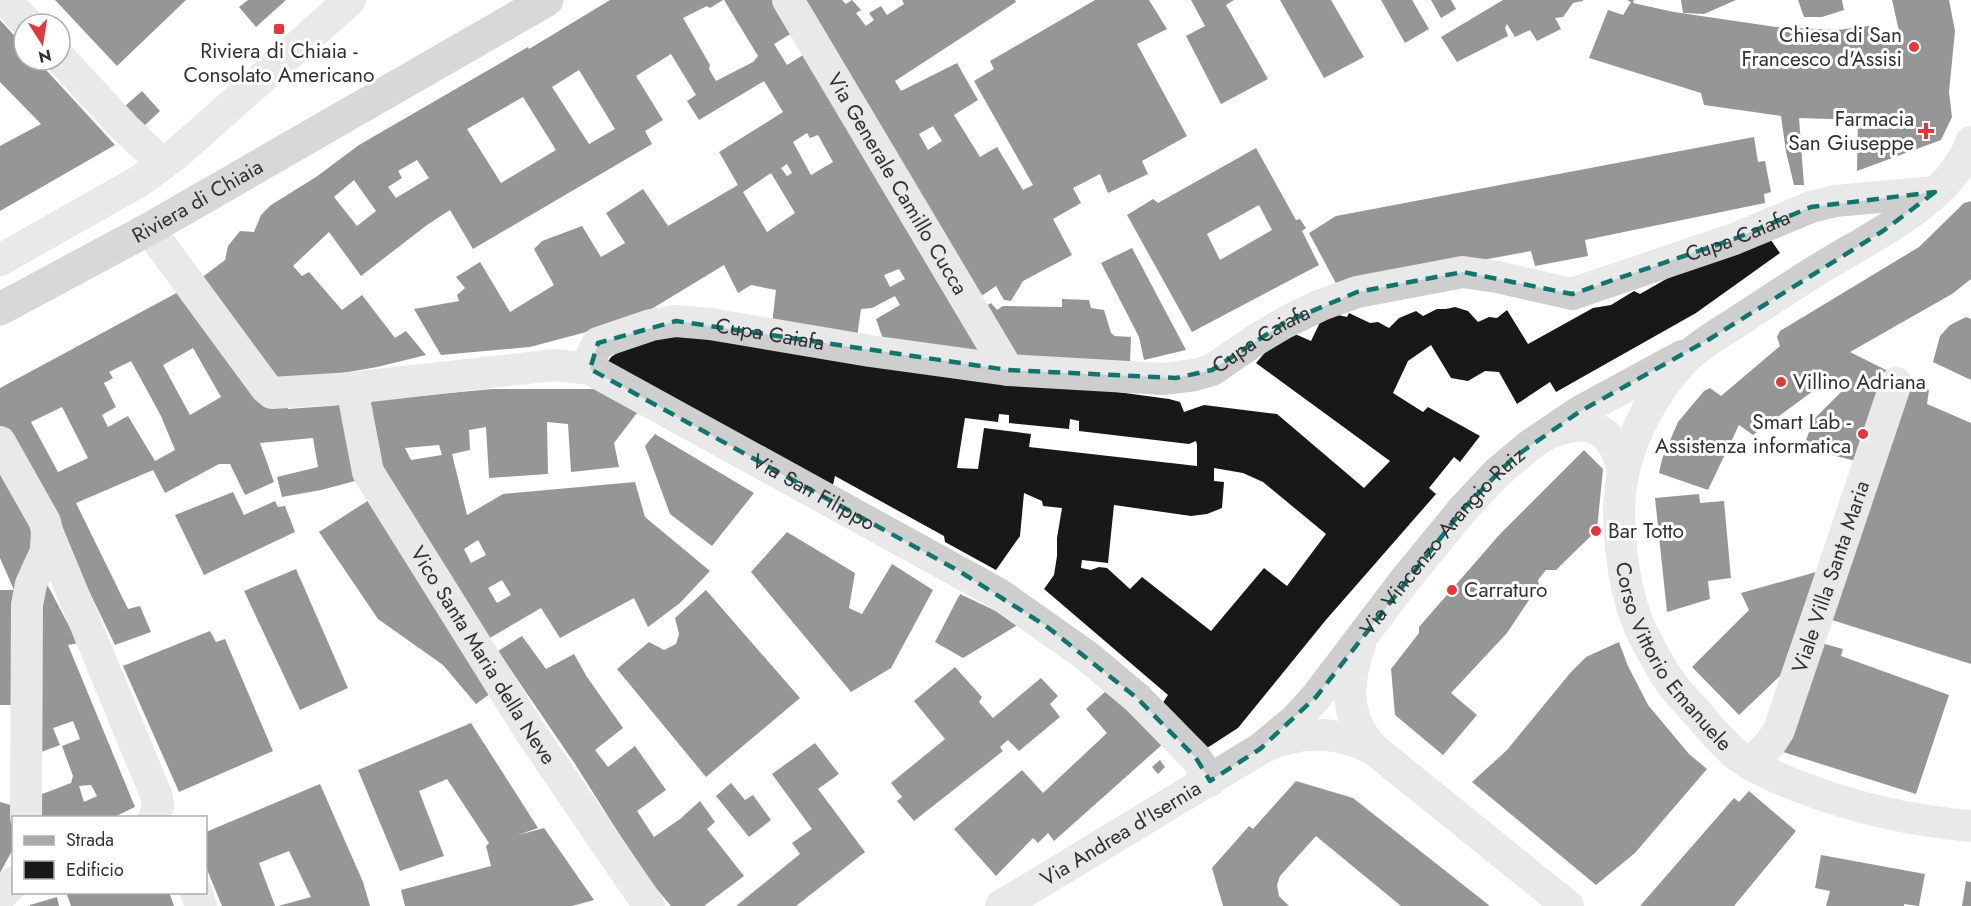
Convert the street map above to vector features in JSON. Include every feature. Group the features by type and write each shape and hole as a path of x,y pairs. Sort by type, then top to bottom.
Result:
{"main road":[{"name":"Riviera di Chiaia","path":"0,309 149,229 547,0"}],"street":[{"path":"5,0 16,12"},
{"path":"0,260 138,182 175,156 350,0"},
{"name":"Via Generale Camillo Cucca","path":"788,0 1008,370"},
{"path":"72,70 163,164"},
{"name":"Corso Vittorio Emanuele","path":"1971,142 1954,182 1882,231 1813,272 1708,340 1687,357 1658,396 1638,432 1623,475 1620,508 1622,563 1638,621 1662,669 1679,693 1735,753 1783,780 1852,806 1930,821 1971,826"},
{"name":"Cupa Caiafa","path":"590,369 592,355 598,343 651,325 676,321 710,324 870,351 1008,370 1163,379 1195,375 1221,365 1254,341 1294,318 1356,292 1463,272 1497,277 1572,294 1734,239 1811,207 1954,182"},
{"name":"Via San Filippo","path":"149,229 269,391 280,394 352,388 554,365 590,369 999,594 1087,656 1137,698 1196,758 1210,781"},
{"name":"Via Vincenzo Arangio Ruiz","path":"1210,781 1260,749 1295,720 1316,697 1368,627 1464,508 1513,458 1606,397 1708,340"},
{"name":"Viale Villa Santa Maria","path":"1750,763 1770,744 1779,730 1896,383"},
{"name":"Vico Santa Maria della Neve","path":"352,388 368,472 531,733 650,906"},
{"path":"1548,434 1573,426 1595,429 1605,435 1617,448 1623,475"},
{"path":"0,442 45,522 157,797 158,806 155,816"},
{"path":"26,816 27,605 31,584 46,551 47,531"},
{"path":"1368,627 1353,665 1351,702 1358,730 1376,751 1568,906"},
{"path":"1260,749 1294,736 1321,734 1355,740 1376,751"},
{"name":"Via Andrea d'Isernia","path":"1001,906 1210,781"},
{"path":"0,896 12,884"}],"highlighted area":[{"path":"1935,192 1883,231 1708,340 1579,412 1513,458 1464,508 1316,697 1260,749 1210,781 1196,758 1137,698 1046,626 959,571 590,369 598,343 676,321 1008,370 1176,378 1212,370 1284,323 1357,292 1463,272 1572,294 1734,239 1811,207"}],"building":[{"path":"55,0 186,0 117,66 72,18 72,12 66,12"},
{"path":"248,0 286,0 256,27 239,7"},
{"path":"610,0 723,0 710,8 707,6 683,18 710,65 709,69 716,81 753,62 758,56 724,0 780,0 797,30 774,44 787,65 808,52 989,358 885,345 876,319 900,305 895,296 872,308 861,309 857,338 772,324 776,290 751,285 738,293 724,265 635,319 530,347 441,355 414,309 459,301 457,295 465,288 456,277 480,262 510,312 554,285 534,249 542,241 582,226 601,257 625,243 606,213 643,189 668,226 738,185 719,152 783,112 764,81 699,120 687,101 696,95 671,54 636,76 663,120 645,131 652,144 473,249 450,210 361,276 329,232 293,266 302,276 309,272 342,310 362,295 395,338 406,331 426,355 377,367 280,384 196,282 225,260 228,246 240,231 254,232 261,215 271,205 316,177 359,145 528,47 529,49","holes":["579,70 615,129 589,144 552,87","523,97 556,150 501,183 467,129","807,133 810,138 818,135 833,162 811,175 793,142","417,160 429,178 396,198 388,187 402,178 398,171","787,164 792,173 787,176 781,168","771,173 795,213 767,232 743,192","354,180 376,211 357,226 334,197","899,269 905,279 890,287 884,275"]},
{"path":"797,0 842,0 846,4 852,0 861,10 856,13 866,26 874,20 869,13 881,6 887,15 904,4 902,0 1015,0 1016,2 895,81 901,91 957,63 978,100 954,115 980,157 997,147 1023,190 1033,185 974,81 994,69 990,61 1095,0 1149,0 1167,29 1137,44 1187,136 1142,161 1148,174 1108,193 1100,174 1073,188 1081,203 1053,219 1072,255 1023,281 1011,301 1004,300 996,286 977,299","holes":["933,126 942,141 928,150 919,134"]},
{"path":"1191,0 1234,0 1226,5 1268,79 1221,104 1186,36 1205,26"},
{"path":"1280,0 1331,0 1364,57 1324,78"},
{"path":"1381,0 1412,0 1429,29 1405,43"},
{"path":"1431,0 1451,0 1456,9 1441,18"},
{"path":"1503,0 1583,1 1573,3 1563,17 1555,18 1561,29 1537,41 1530,30 1515,37 1507,24 1505,28 1508,36 1457,62 1441,37"},
{"path":"1627,0 1674,12 1776,27 1838,30 1876,25 1875,32 1899,31 1892,0 1949,0 1955,31 1949,92 1952,117 1941,140 1857,171 1858,120 1799,118 1804,185 1794,185 1781,116 1704,105 1701,93 1589,58 1608,10 1623,15 1631,2"},
{"path":"1681,0 1736,0 1704,14 1683,13"},
{"path":"1798,0 1842,0 1844,10 1822,17 1804,17"},
{"path":"0,20 12,33 12,72 48,72 115,145 0,211 0,146 41,124 0,82"},
{"path":"142,91 160,111 142,128 124,107"},
{"path":"1754,137 1758,162 1765,161 1771,192 1764,194 1765,203 1585,240 1588,256 1535,266 1531,251 1338,287 1309,233 1336,216"},
{"path":"1256,148 1296,220 1300,219 1306,228 1302,231 1319,265 1192,332 1127,215 1153,199 1158,203","holes":["1259,205 1272,230 1220,260 1207,234"]},
{"path":"1971,201 1971,279 1952,294 1850,352 1888,371 1856,461 1803,448 1814,419 1847,386 1832,377 1753,435 1739,425 1708,490 1659,473 1662,459 1678,422 1704,391 1710,388 1721,396 1780,346 1777,337 1780,331 1919,247 1964,203"},
{"path":"1766,233 1780,253 1696,313 1556,392 1550,382 1517,404 1499,372 1485,371 1468,381 1451,378 1431,345 1408,361 1393,393 1423,412 1428,407 1480,436 1460,462 1454,457 1429,488 1436,494 1325,621 1238,728 1207,748 1160,707 1168,695 1044,589 1054,575 1062,508 1043,506 1042,501 1024,493 1020,536 996,570 945,542 944,536 835,476 832,489 607,363 611,357 631,344 672,332 1169,399 1180,402 1184,412 1204,405 1277,414 1364,488 1390,461 1256,363 1275,341 1288,331 1311,341 1325,312 1347,317 1349,313 1370,323 1378,322 1389,328 1399,318 1416,311 1423,316 1437,309 1455,307 1468,311 1478,322 1489,317 1497,318 1507,310 1528,344 1593,308 1611,305 1634,291 1640,294 1696,262","holes":["999,414 1009,415 1009,423 1069,429 1070,419 1079,421 1079,431 1189,444 1196,441 1197,466 1029,447 1031,434 984,428 978,469 957,468 965,418 998,422","1214,468 1243,473 1263,482 1326,534 1287,586 1264,568 1211,631 1142,577 1130,589 1107,568 1099,567 1091,570 1081,568 1082,560 1108,563 1114,505 1191,516 1207,514 1222,508 1224,482 1214,481"]},
{"path":"1132,248 1186,350 1144,360 1139,337 1101,263"},
{"path":"182,290 288,400 288,409 342,405 355,481 282,497 277,477 318,467 313,438 260,443 274,482 245,495 230,464 219,464 165,493 153,470 76,503 128,609 140,606 151,632 115,645 62,535 0,428 0,388","holes":["193,348 221,397 190,415 163,365","131,361 161,416 175,450 155,461 128,416 108,427 102,415 116,407 104,383 113,378 109,372","62,407 88,458 58,472 31,422"]},
{"path":"1062,299 1089,300 1091,308 1104,310 1111,333 1115,336 1131,337 1130,364 1011,361 984,307 991,303 997,310 1003,306 1062,307"},
{"path":"1966,317 1971,319 1971,380 1933,362 1940,336 1950,325"},
{"path":"1912,381 1929,390 1927,404 1971,423 1971,664 1829,619"},
{"path":"492,389 607,389 640,409 614,443 619,467 571,472 568,424 547,422 548,474 489,478 486,427 469,430 470,450 452,454 467,515 503,494 635,482 645,517 710,571 680,603 648,627 634,598 560,638 541,608 488,639 376,464 366,401","holes":["439,445 442,455 411,460 405,448","478,540 486,555 471,563 464,549","502,580 511,595 497,603 488,588"]},
{"path":"655,434 754,493 712,546 670,514 645,446"},
{"path":"1584,450 1603,469 1597,530 1556,570 1546,570 1538,580 1539,585 1507,633 1451,693 1477,715 1443,755 1395,715 1391,669 1419,633 1419,627 1500,534"},
{"path":"0,453 32,523 19,705 0,705 0,590 14,590 0,558"},
{"path":"233,492 244,515 275,501 278,507 285,506 295,532 204,575 175,515"},
{"path":"1699,494 1700,503 1724,501 1731,578 1708,581 1710,599 1667,612 1655,498"},
{"path":"369,500 494,691 476,704 443,665 378,619 319,532"},
{"path":"787,532 855,573 849,608 862,614 892,564 933,590 891,668 851,692 751,572"},
{"path":"296,569 348,688 300,710 244,591"},
{"path":"1816,572 1780,676 1739,715 1692,667 1749,610 1741,593"},
{"path":"47,584 78,643 68,645 135,807 116,816 37,816 37,796 71,783 73,776 62,746 80,739 73,721 53,728 60,745 36,754 35,616","holes":["91,785 97,796 84,802 79,786"]},
{"path":"706,590 800,698 706,777 617,669 649,642 664,650 676,644 679,634 675,618"},
{"path":"960,594 1021,623 963,658 935,642"},
{"path":"210,631 216,642 225,639 273,751 179,792 123,666"},
{"path":"522,636 546,669 574,654 587,677 623,728 595,750 608,767 635,746 666,790 637,811 654,837 680,819 700,801 715,822 707,829 744,876 704,906 671,906 645,875 575,764 498,651"},
{"path":"1619,642 1628,666 1648,705 1689,754 1707,769 1635,853 1596,885 1472,782 1507,750 1586,657"},
{"path":"1818,642 1843,649 1841,656 1949,695 1916,794 1783,752"},
{"path":"955,667 982,697 979,702 993,718 1041,678 1058,696 1050,704 1060,717 1019,751 1008,740 1000,747 1003,751 914,821 897,801 902,797 891,783 945,739 914,701"},
{"path":"1106,691 1164,743 1054,841 1048,833 1038,843 1033,838 996,876 954,829 1022,770 1043,793 1107,733 1086,709"},
{"path":"471,723 538,828 518,835 544,828 594,900 572,906 405,906 401,890 491,866 486,846 489,843 447,779 419,791 444,856 400,871 358,770"},
{"path":"815,743 839,774 818,789 865,852 796,906 736,906 800,854 792,843 812,829 772,774"},
{"path":"1160,760 1165,767 1158,774 1152,767"},
{"path":"1296,781 1353,798 1490,906 1401,906 1316,836 1280,876 1277,885 1279,896 1289,906 1223,906 1212,868 1249,826 1253,829"},
{"path":"731,783 745,800 753,795 771,820 749,837 716,796"},
{"path":"320,784 363,882 370,906 278,906 311,897 289,851 259,863 275,906 222,906 207,869 207,832"},
{"path":"1749,791 1796,831 1734,906 1640,906 1734,798 1739,802"},
{"path":"0,802 18,807 15,816 12,816 12,851 0,873"},
{"path":"1821,855 1925,874 1919,906 1904,904 1904,906 1826,906 1830,891 1815,888"},
{"path":"1966,881 1971,882 1971,906 1962,906"},
{"path":"67,894 170,894 174,906 71,906"},
{"path":"57,897 59,906 30,906 30,905"}],"place":[{"name":"Riviera di Chiaia - Consolato Americano","path":"279,29"},
{"name":"Chiesa di San Francesco d'Assisi","path":"1914,47"},
{"name":"Farmacia San Giuseppe","path":"1926,131"},
{"name":"Villino Adriana","path":"1781,382"},
{"name":"Smart Lab - Assistenza informatica","path":"1863,434"},
{"name":"Bar Totto","path":"1596,531"},
{"name":"Carraturo","path":"1452,590"}]}
